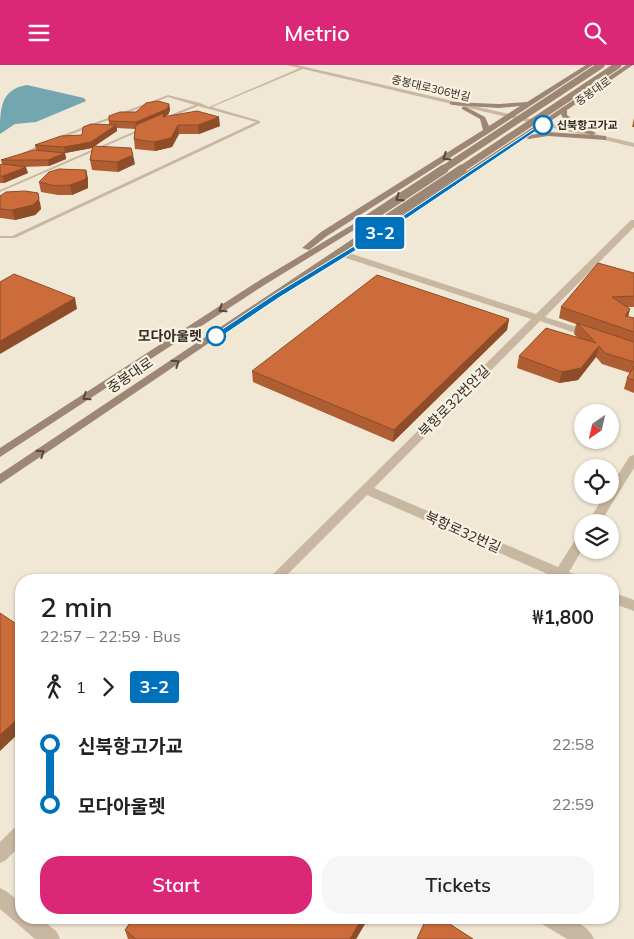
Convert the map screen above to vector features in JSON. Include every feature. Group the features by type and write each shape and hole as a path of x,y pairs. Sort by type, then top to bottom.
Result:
{"main road":[{"name":"중봉대로","path":"263,282 324,234 511,117 590,65"},
{"name":"중봉대로","path":"0,453 263,282 368,219 601,65"},
{"name":"중봉대로","path":"342,254 381,223 618,65"},
{"name":"중봉대로","path":"0,480 277,295 524,138 630,65"},
{"path":"452,103 499,107 532,103"},
{"path":"452,103 483,118 487,132"},
{"path":"564,110 564,116 568,120 580,128 603,138"},
{"path":"524,138 548,134 603,138"}],"street":[{"name":"중봉대로306번길","path":"289,65 634,145"},
{"name":"북항로32번안길","path":"280,574 634,222"},
{"path":"342,254 599,338"},
{"path":"599,514 634,459"},
{"name":"북항로32번길","path":"365,489 552,574"},
{"path":"561,574 574,553"},
{"path":"619,600 634,606"},
{"path":"0,854 15,839"},
{"path":"0,897 15,910"},
{"path":"32,924 50,939"},
{"path":"560,924 584,939"}],"lane":[{"path":"210,107 303,68"},
{"path":"0,237 13,237 259,122 168,96 161,97 18,156"},
{"path":"163,120 199,104"},
{"path":"0,191 145,128"}],"water":[{"path":"27,85 84,98 86,101 36,122 15,124 0,134 0,117 3,102 11,91"}],"building":[{"path":"158,101 169,104 167,109 136,122 109,121 109,116 120,112 136,112 146,103"},
{"path":"197,111 219,117 198,125 178,125 171,138 154,142 134,139 136,125 164,113 163,117"},
{"path":"91,124 116,125 91,142 64,147 35,145 61,136 82,135 83,127"},
{"path":"93,146 131,148 133,155 117,162 90,160"},
{"path":"34,150 65,153 48,160 1,160"},
{"path":"0,165 26,167 0,176"},
{"path":"59,169 86,170 86,179 70,185 56,186 39,182 49,172"},
{"path":"25,191 38,193 39,199 33,205 12,210 0,209 0,196 6,192"},
{"path":"598,263 634,273 634,296 612,297 630,309 625,316 634,318 634,332 561,307"},
{"path":"14,274 75,298 0,341 0,282"},
{"path":"377,275 509,319 394,430 252,371"},
{"path":"577,323 634,342 634,362 605,353 599,346 581,368 562,372 519,356 546,328 596,343"},
{"path":"634,366 634,380 627,378"},
{"path":"0,613 15,623 15,721 0,735"},
{"path":"129,924 359,924 350,939 136,939 125,930"},
{"path":"424,924 450,924 473,939 417,939"}],"bus line":[{"name":"3-2","path":"216,336 277,295 394,224 543,125"}],"place":[{"name":"신북항고가교","path":"543,125"},
{"name":"모다아울렛","path":"216,336"}]}
